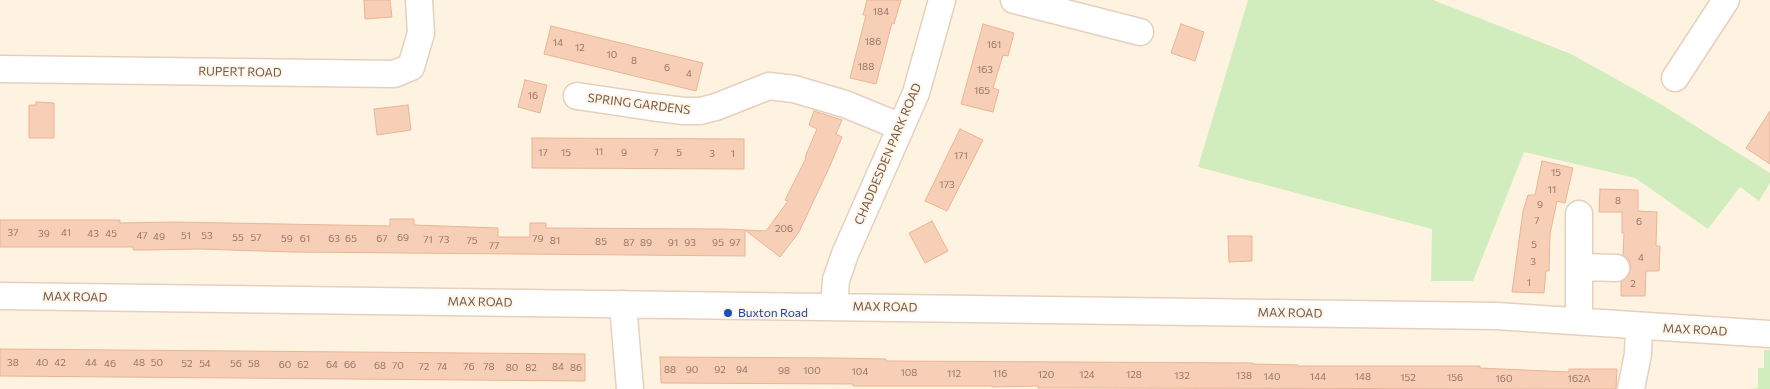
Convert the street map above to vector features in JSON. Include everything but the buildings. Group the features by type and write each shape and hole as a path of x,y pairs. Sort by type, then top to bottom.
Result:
{"street":[{"name":"RUPERT ROAD","path":"0,69 394,74 411,67 421,33 419,0"},
{"name":"CHADDESDEN PARK ROAD","path":"834,306 836,280 845,254 916,93 942,0"},
{"path":"1014,0 1140,32"},
{"path":"1675,78 1726,0"},
{"name":"SPRING GARDENS","path":"577,96 659,108 700,111 716,107 768,86 794,89 844,104 901,127"},
{"path":"1579,214 1579,320"},
{"path":"1579,267 1616,268"},
{"name":"MAX ROAD","path":"0,296 1486,316 1579,320 1639,326 1770,334"},
{"path":"623,304 630,389"},
{"path":"1631,389 1638,354 1639,326"}],"green space":[{"path":"1248,0 1433,0 1571,54 1659,103 1770,173 1770,183 1759,201 1740,187 1708,229 1635,178 1524,152 1473,281 1431,281 1432,229 1198,167"},
{"path":"1764,350 1770,350 1770,389 1750,389 1758,388 1758,368 1764,368"}],"place":[{"name":"Buxton Road","path":"728,313"}]}
